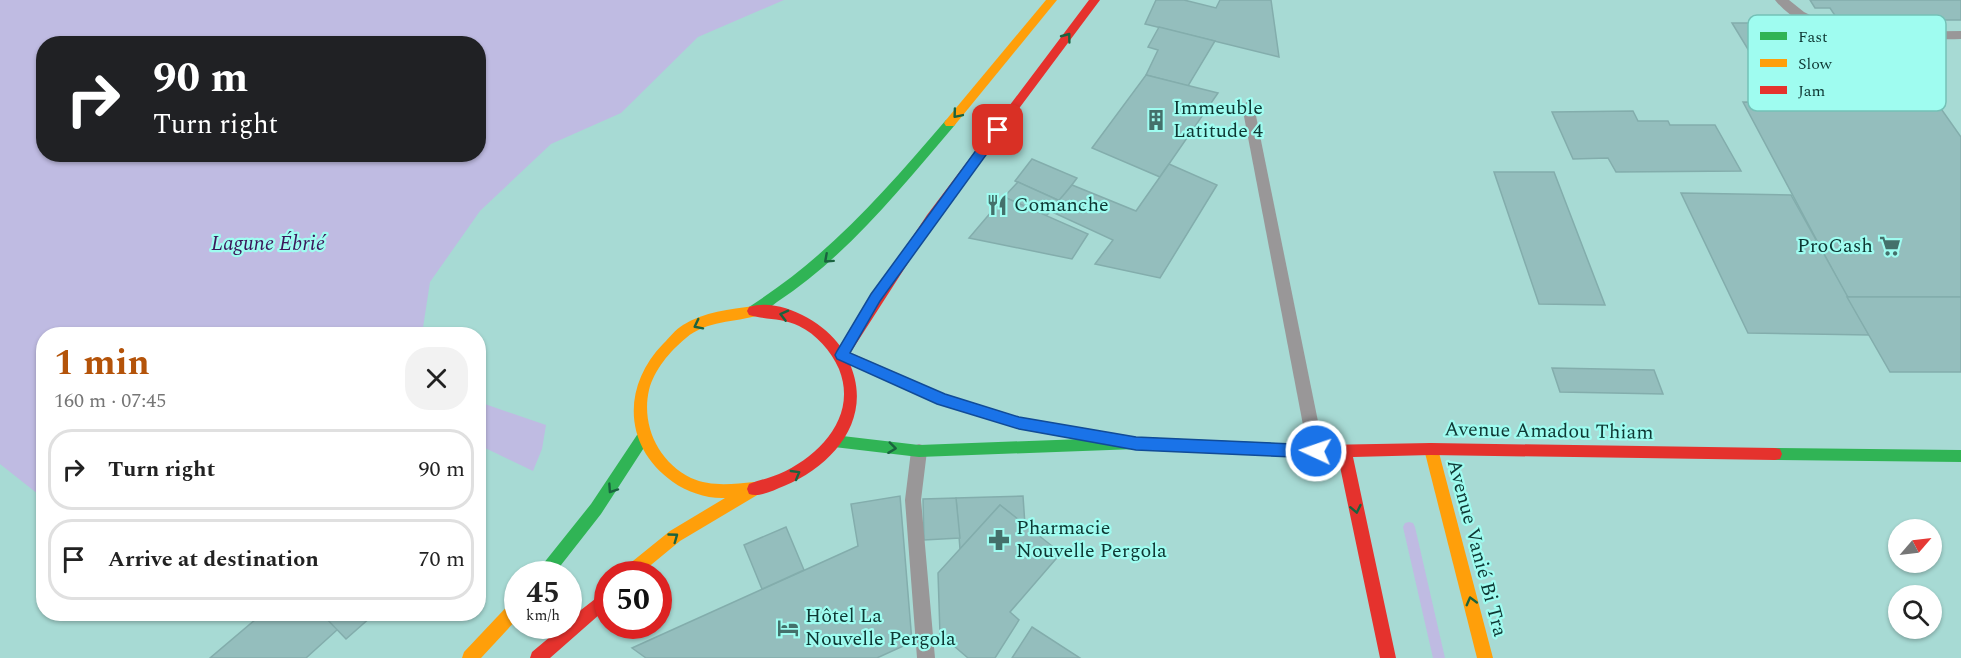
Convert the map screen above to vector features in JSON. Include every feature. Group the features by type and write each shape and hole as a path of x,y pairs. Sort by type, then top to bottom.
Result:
{"main road":[{"path":"754,311 787,292 814,272 854,236 1052,0"},
{"path":"842,355 876,297 1095,0"},
{"path":"754,311 782,313 806,321 827,336 842,355 849,375 851,397 846,419 834,441 818,459 797,475 774,485 748,492 727,493 689,485 660,466 649,453 642,439 637,416 640,393 648,371 662,351 682,334 704,322 729,314 754,311"},
{"name":"Avenue Amadou Thiam","path":"842,355 942,399 1019,423 1136,443"},
{"path":"556,561 588,524 642,439"},
{"name":"Avenue Amadou Thiam","path":"834,441 919,451 1136,443 1316,451 1431,449 1961,456"},
{"name":"Avenue Vanié Bi Tra","path":"1431,449 1485,658"},
{"path":"1344,451 1388,658"},
{"path":"645,561 675,536 748,492"},
{"path":"538,658 594,609"},
{"path":"470,658 504,621"}],"lane":[{"path":"1781,0 1803,15"},
{"path":"1248,106 1316,451"},
{"path":"919,451 913,500 926,658"}],"water":[{"name":"Lagune Ébrié","path":"0,0 784,0 698,37 621,113 551,144 480,211 430,282 423,327 36,327 36,492 0,464"},
{"path":"486,404 546,425 542,449 533,471 486,448"}],"building":[{"path":"1156,0 1184,0 1216,8 1220,0 1271,0 1279,57 1145,24"},
{"path":"1810,0 1961,0 1961,20 1946,20 1946,15 1835,15 1830,8 1815,8"},
{"path":"1732,23 1748,23 1748,49"},
{"path":"1159,27 1215,41 1188,86 1146,75 1158,50 1148,47"},
{"name":"Immeuble Latitude 4","path":"1146,75 1218,93 1160,177 1092,148"},
{"name":"ProCash","path":"1743,102 1748,102 1748,111 1943,111 1961,137 1961,297 1847,297"},
{"path":"1633,111 1638,121 1668,121 1670,125 1715,125 1741,171 1616,172 1608,158 1573,159 1552,112"},
{"path":"1032,159 1077,178 1060,201 1015,181"},
{"path":"1169,164 1217,185 1160,278 1095,264 1113,240 1050,211 1072,185 1136,211"},
{"path":"1494,172 1554,172 1605,305 1539,304"},
{"path":"1018,182 1060,201 1046,216 1004,197"},
{"path":"1681,193 1791,195 1869,335 1748,333"},
{"path":"1004,197 1088,234 1072,259 969,238"},
{"path":"1847,297 1961,297 1961,372 1890,372"},
{"path":"1552,368 1654,370 1663,394 1560,392"},
{"path":"900,496 912,642 877,658 646,658 632,648 652,639 672,639 672,630 858,546 851,504"},
{"path":"1023,496 1025,525 1000,505 960,549 956,498"},
{"path":"956,498 960,538 924,540 923,499"},
{"path":"1000,505 1061,553 1010,612 1019,620 995,658 968,658 940,634 938,573"},
{"path":"786,527 804,570 762,589 744,545"},
{"path":"254,621 329,621 338,629 306,658 210,658"},
{"path":"329,621 366,621 346,639"},
{"path":"1032,627 1080,658 1012,658"}],"waterway":[{"path":"1409,527 1439,658"}],"traffic: fast":[{"path":"754,311 811,270 860,225 950,123"},
{"path":"555,561 596,509 642,439"},
{"path":"834,441 919,451 1136,443 1322,451"},
{"path":"1775,454 1961,456"}],"traffic: slow":[{"path":"950,123 1052,0"},
{"path":"754,311 706,320 681,334 656,361 642,389 640,418 647,445 663,467 687,484 718,492 754,489"},
{"path":"842,355 942,399 1019,423 1069,432"},
{"path":"1431,449 1485,658"},
{"path":"645,561 675,536 748,492"},
{"path":"470,658 504,621"}],"traffic: jam":[{"path":"842,355 931,218 1095,0"},
{"path":"754,311 793,317 805,322 825,337 844,364 849,380 851,402 847,419 839,434 816,460 786,478 754,489"},
{"path":"1322,451 1431,449 1775,454"},
{"path":"1344,451 1388,658"},
{"path":"538,658 594,608"}],"place":[{"name":"Immeuble Latitude 4","path":"1156,120"},
{"name":"Comanche","path":"997,205"},
{"name":"ProCash","path":"1890,246"},
{"name":"Pharmacie Nouvelle Pergola","path":"999,540"},
{"name":"Hôtel La Nouvelle Pergola","path":"788,628"}],"route":[{"path":"998,130 876,297 842,355 942,399 1019,423 1136,443 1316,451"}]}
